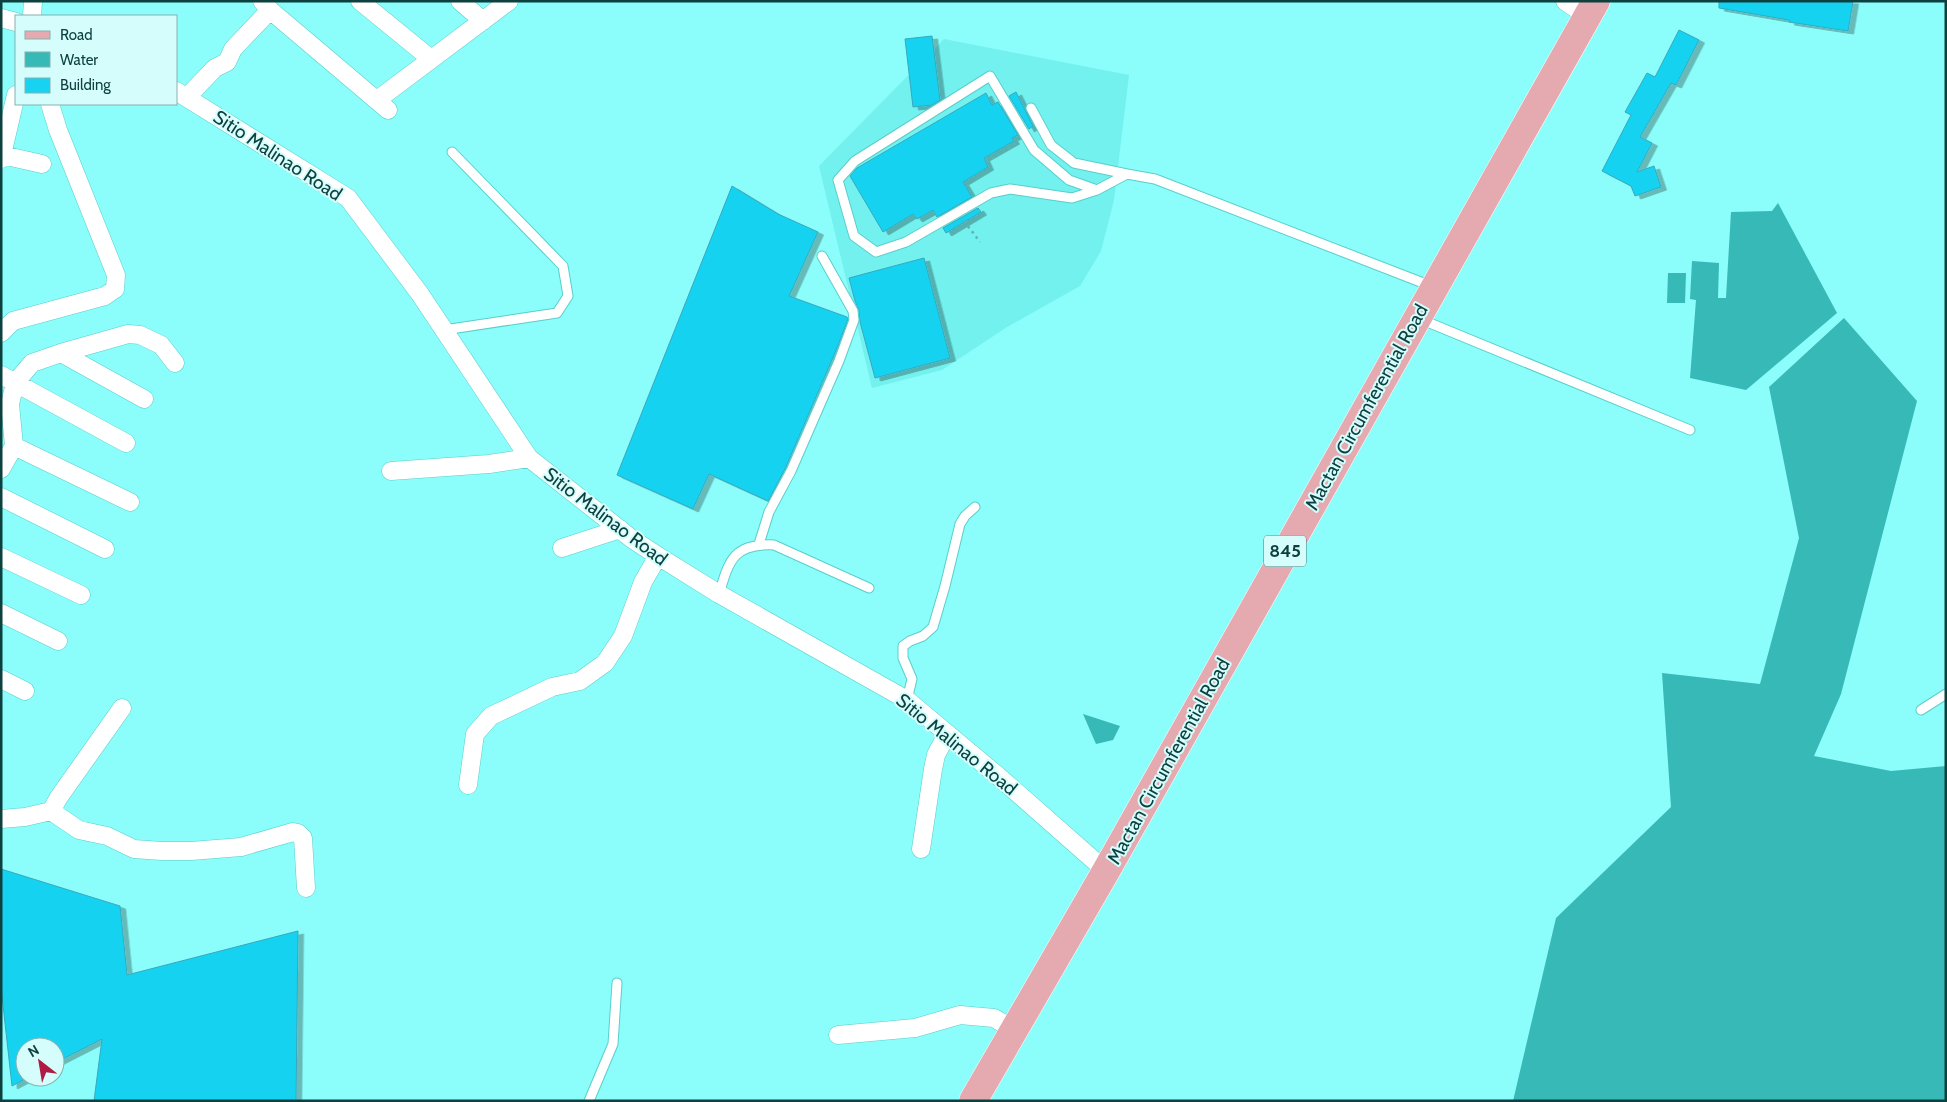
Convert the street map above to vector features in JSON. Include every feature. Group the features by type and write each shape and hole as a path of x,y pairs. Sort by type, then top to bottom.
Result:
{"main road":[{"name":"Mactan Circumferential Road","path":"973,1101 1106,871 1416,318 1592,9"}],"street":[{"path":"32,15 33,1"},
{"path":"360,1 431,59"},
{"path":"460,1 483,21"},
{"path":"182,94 215,68 227,62 233,49 266,6 383,105 431,59 509,1"},
{"path":"1565,1 1592,9"},
{"path":"1,18 15,22"},
{"name":"Sitio Malinao Road","path":"182,94 348,198 420,294 529,458 658,556 719,594 907,700 998,776 1106,871"},
{"path":"15,98 5,124 2,157 42,164"},
{"path":"1,333 13,321 105,296 115,290 116,275 58,130 50,105"},
{"path":"8,379 32,363 128,334 140,335 161,345 175,363"},
{"path":"61,353 144,399"},
{"path":"8,379 126,442"},
{"path":"1,469 14,446 8,379"},
{"path":"14,446 130,502"},
{"path":"391,471 489,464 529,458"},
{"path":"1,497 105,549"},
{"path":"562,548 620,529"},
{"path":"468,785 475,734 491,716 552,687 580,681 605,663 623,636 643,582 658,556"},
{"path":"1,557 81,595"},
{"path":"1,614 58,641"},
{"path":"2,680 25,690"},
{"path":"51,812 58,797 122,708"},
{"path":"921,849 933,769 936,756 947,734"},
{"path":"1,819 51,812 79,830 107,836 134,849 181,851 241,847 293,832 298,833 303,838 306,888"},
{"path":"838,1035 915,1028 960,1015 994,1018 1014,1030"}],"lane":[{"path":"1098,190 1069,180 1034,150 990,76 855,161 838,180 854,236 876,252 906,242 991,193 1010,188 1072,198 1098,190 1127,174"},
{"path":"1031,108 1051,145 1074,163 1155,179 1434,287"},
{"path":"444,330 557,313 568,296 563,266 452,152"},
{"path":"759,544 769,512 791,472 839,361 854,320 853,311 822,256"},
{"path":"1416,318 1690,430"},
{"path":"907,700 912,679 903,658 903,646 923,636 933,627 960,524 976,507"},
{"path":"719,594 728,565 735,554 745,548 759,544 774,545 869,588"},
{"path":"1921,710 1946,694"},
{"path":"589,1101 612,1044 617,983"}],"path":[{"path":"986,162 1019,141"},
{"path":"964,222 980,242"}],"shaded area":[{"path":"944,39 1129,75 1114,200 1101,251 1080,286 1007,327 942,370 872,388 819,166"}],"water":[{"path":"1778,203 1837,313 1746,390 1690,378 1696,300 1690,299 1692,261 1719,263 1718,298 1726,298 1731,212 1772,211"},
{"path":"1668,273 1686,273 1685,303 1667,303"},
{"path":"1844,318 1917,401 1841,694 1814,756 1891,771 1946,766 1946,1101 1513,1101 1556,918 1671,807 1662,673 1760,684 1799,538 1769,387"},
{"path":"1083,714 1120,726 1113,740 1096,744"}],"building":[{"path":"1719,1 1853,1 1848,31 1719,8"},
{"path":"1679,30 1699,40 1676,85 1671,83 1640,137 1652,143 1637,172 1654,166 1661,187 1635,196 1631,186 1602,171 1631,115 1625,112 1647,73 1655,77"},
{"path":"932,36 940,100 932,105 913,107 905,39"},
{"path":"1016,92 1033,126 1029,129 1009,96"},
{"path":"986,93 992,105 998,102 1018,135 1012,138 1014,141 984,158 988,167 963,182 972,197 937,217 933,210 917,219 913,214 883,232 850,176 857,168"},
{"path":"732,186 778,214 818,232 789,296 847,317 848,319 785,469 768,501 709,474 693,509 617,475"},
{"path":"978,208 981,212 946,233 943,228"},
{"path":"924,258 950,358 875,378 860,322 859,310 849,278"},
{"path":"1,869 120,906 127,975 298,931 296,1101 94,1101 102,1039 65,1058 65,1037 15,1037 15,1084 12,1086 1,987"}]}
